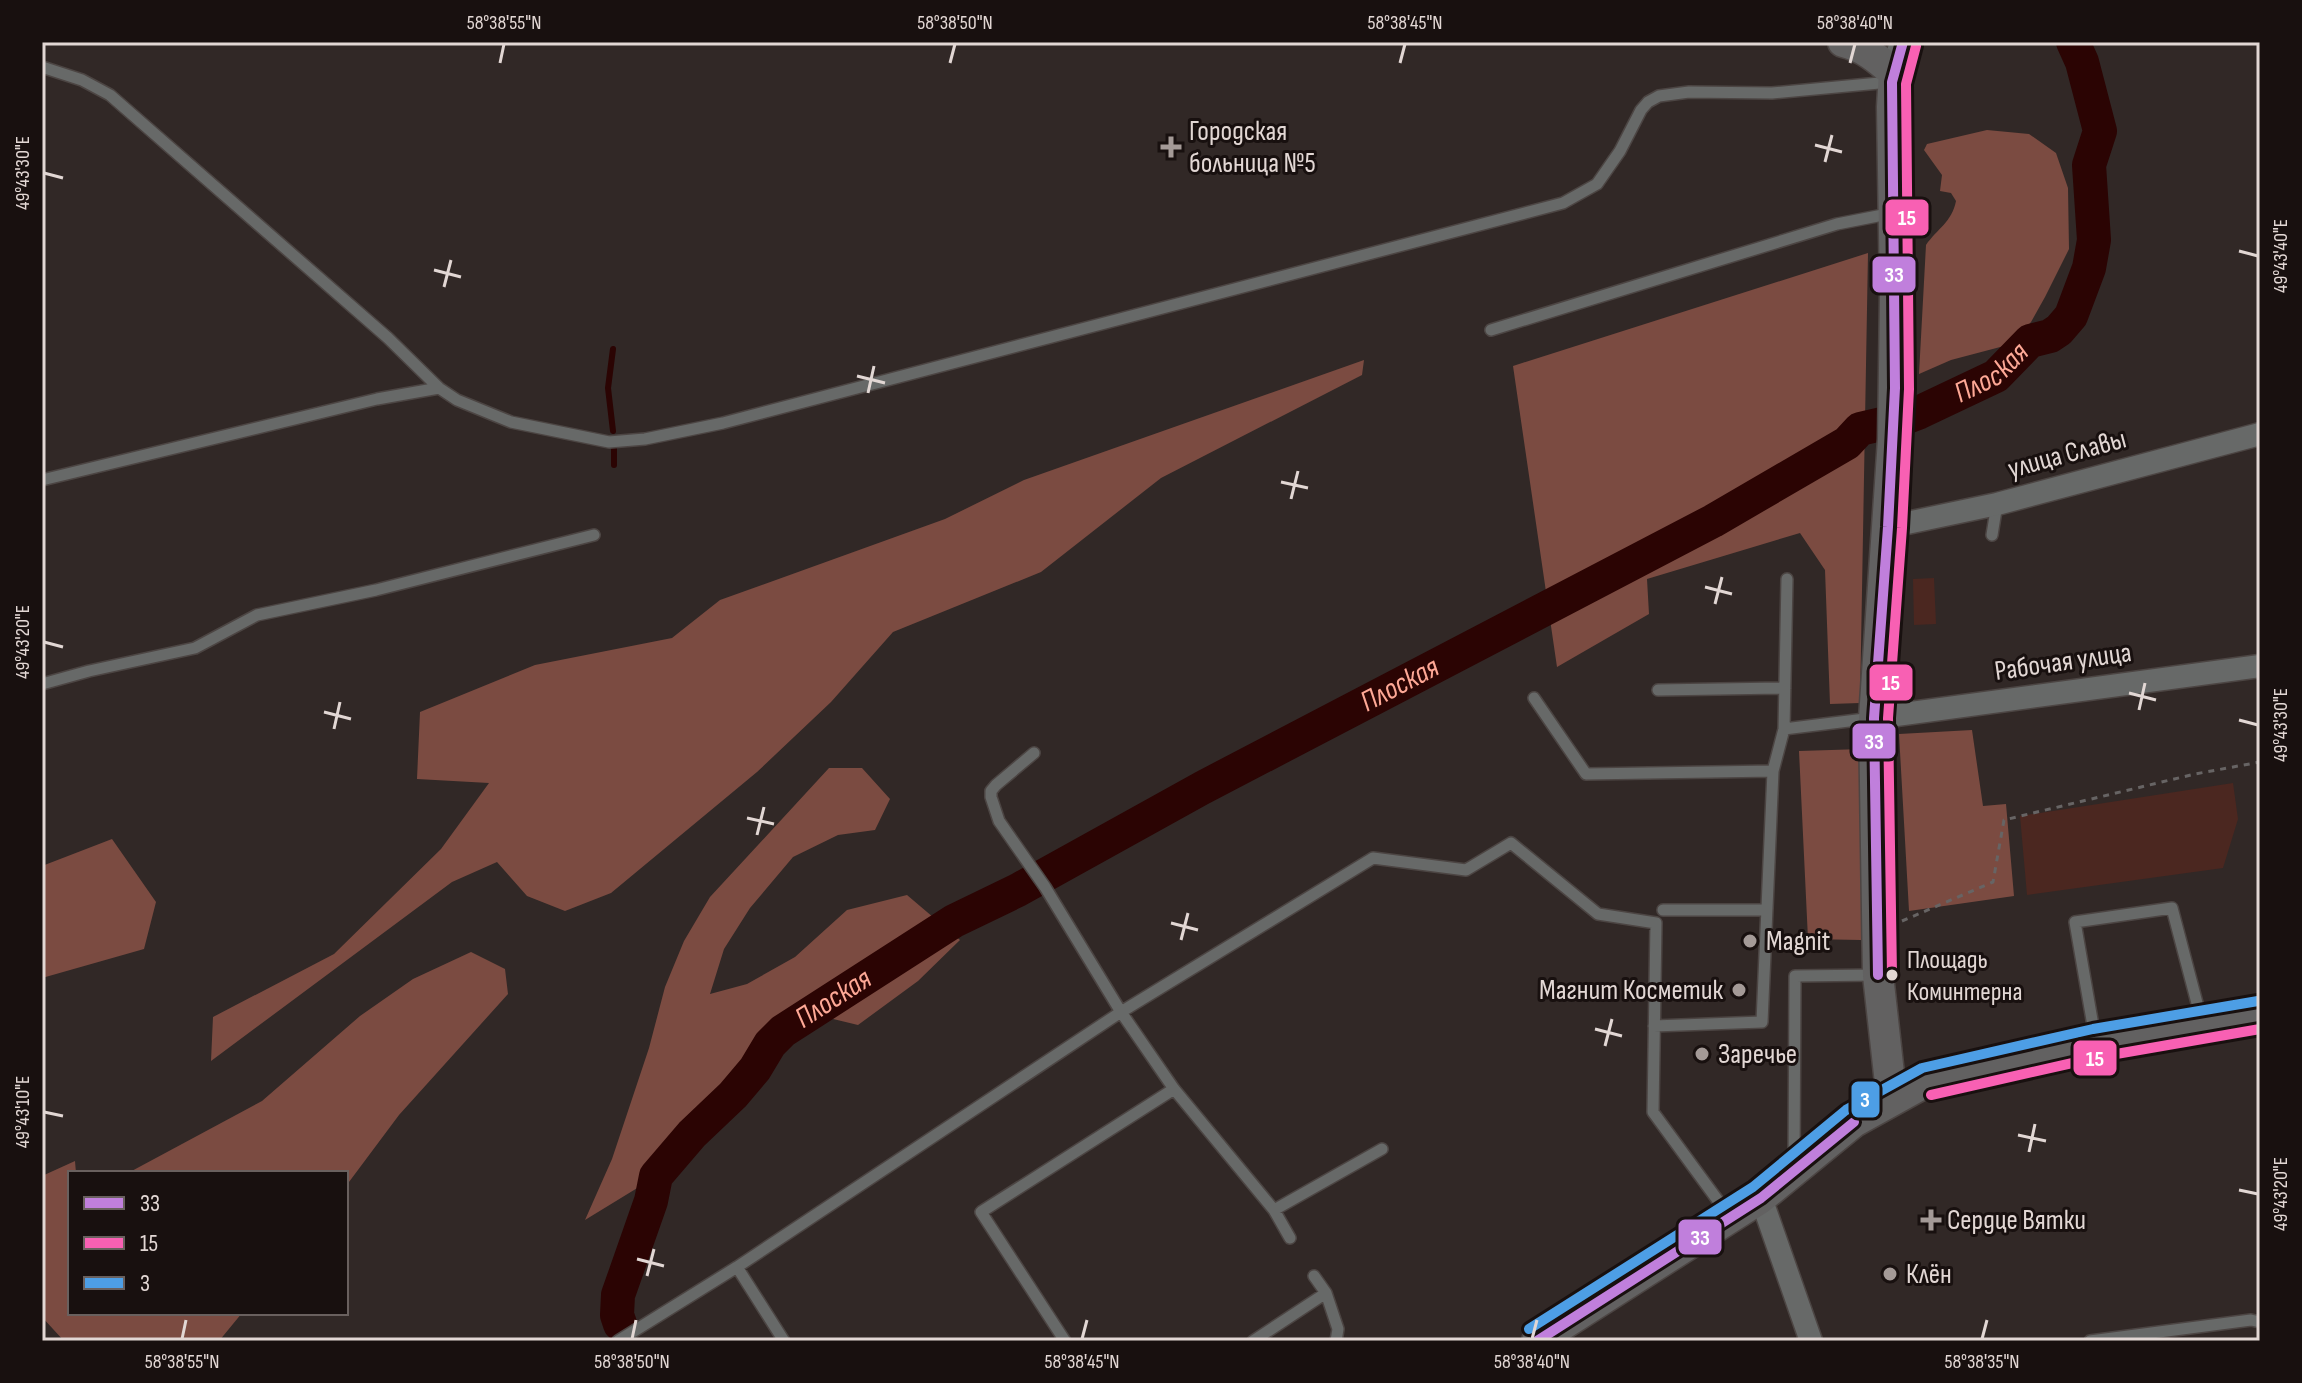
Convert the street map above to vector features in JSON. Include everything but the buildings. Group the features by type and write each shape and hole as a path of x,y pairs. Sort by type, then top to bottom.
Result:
{"main road":[{"path":"1843,42 1876,57 1893,78 1895,388 1874,718 1878,975 1892,1101"},
{"path":"1537,1341 1761,1198 1854,1122 1928,1081 2096,1043 2260,1015"}],"street":[{"path":"1893,78 1903,42"},
{"name":"улица Славы","path":"1888,527 1997,504 2260,434"},
{"name":"Рабочая улица","path":"1874,718 2260,666"},
{"path":"1761,1198 1811,1341"}],"lane":[{"path":"42,67 82,80 117,101 388,338 439,388 468,406 511,422 609,442 645,439 723,423 1563,203 1597,184 1620,151 1641,110 1659,96 1689,92 1772,93 1893,78"},
{"path":"1491,330 1837,224 1895,212"},
{"path":"42,480 377,399 439,388"},
{"path":"1992,535 1997,504"},
{"path":"42,684 195,648 257,615 376,590 594,535"},
{"path":"1654,1026 1762,1022 1773,771 1784,729 1787,579"},
{"path":"1658,690 1785,688"},
{"path":"1534,698 1586,774 1773,771"},
{"path":"1784,729 1874,718"},
{"path":"1034,753 991,791 999,821 1045,887 1121,1012 1174,1089 1274,1210 1290,1238"},
{"path":"618,1341 737,1267 1121,1012 1373,858 1466,870 1511,843 1598,914 1656,923 1653,1112 1730,1217"},
{"path":"2096,1043 2075,922 2172,908 2203,1025"},
{"path":"1663,910 1767,910"},
{"path":"1794,1171 1795,976 1878,975"},
{"path":"1065,1341 981,1212 1174,1089"},
{"path":"1274,1210 1382,1149"},
{"path":"737,1267 784,1341"},
{"path":"1314,1276 1326,1293 1338,1329 1336,1341"},
{"path":"1253,1341 1326,1293"},
{"path":"2090,1341 2251,1320 2260,1322"}],"path":[{"path":"1877,933 1993,882 2004,820 2195,774 2260,762"}],"shaded area":[{"path":"1987,130 2029,134 2056,153 2068,188 2069,249 2031,322 2020,335 2004,346 1951,360 1919,374 1926,245 1948,220 1956,201 1951,193 1940,191 1942,175 1924,150 1927,144"},
{"path":"1868,253 1860,703 1830,704 1825,570 1800,533 1647,579 1649,614 1557,667 1513,366"},
{"path":"1364,360 1362,375 1161,478 1041,572 893,632 831,702 757,772 611,893 565,911 527,896 497,862 452,882 211,1061 213,1017 334,954 441,849 489,783 417,779 420,712 535,665 672,638 720,600 945,519 1024,480"},
{"path":"1934,578 1936,624 1914,625 1913,579"},
{"path":"1972,730 1983,806 2006,804 2014,896 1909,911 1899,734"},
{"path":"1863,749 1861,940 1808,939 1799,751"},
{"path":"829,768 862,768 890,799 875,830 838,835 793,857 750,908 724,949 710,994 747,984 795,957 847,910 907,895 960,940 918,981 858,1025 829,1018 787,1040 755,1085 688,1157 585,1220 612,1159 649,1048 665,987 684,941 710,897"},
{"path":"2233,783 2238,819 2223,868 2027,895 2020,816"},
{"path":"112,839 156,902 144,949 42,978 42,866"},
{"path":"471,952 505,969 508,994 399,1115 348,1183 348,1171 132,1171 262,1101 360,1016 413,979"},
{"path":"75,1161 76,1171 68,1171 68,1315 240,1315 219,1341 64,1341 42,1317 42,1176"}],"waterway":[{"name":"Плоская","path":"620,1324 618,1295 651,1201 656,1176 692,1134 733,1095 783,1031 954,921 1018,890 1202,788 1713,521 1847,443 1860,429 1920,412 1996,376 2030,341 2050,336 2059,330 2071,316 2089,268 2094,240 2089,165 2100,131 2082,62 2073,42"},
{"path":"613,349 608,388 613,431"},
{"path":"614,449 614,465"}],"transit line":[{"name":"33","path":"1878,975 1874,718 1895,388 1892,82 1903,42"},
{"name":"15","path":"1892,975 1888,718 1909,389 1906,84 1916,46"},
{"name":"3","path":"1529,1329 1753,1187 1846,1110 1922,1068 2093,1029 2258,1001"},
{"name":"15","path":"1931,1095 2099,1057 2260,1029"},
{"name":"33","path":"1537,1341 1761,1198 1854,1122"}],"place":[{"name":"Городская больница №5","path":"1171,147"},
{"name":"Magnit","path":"1750,941"},
{"name":"Площадь Коминтерна","path":"1892,975"},
{"name":"Магнит Косметик","path":"1739,990"},
{"name":"Заречье","path":"1702,1054"},
{"name":"Сердце Вятки","path":"1931,1220"},
{"name":"Клён","path":"1890,1274"}]}
